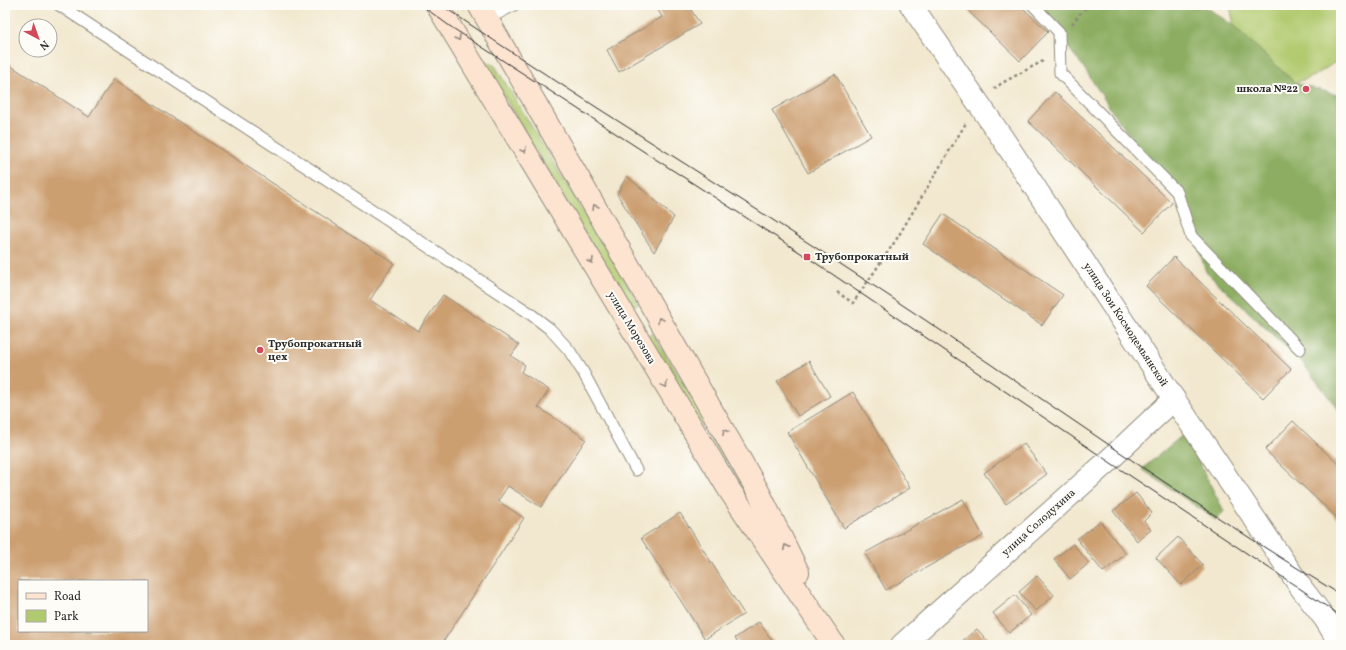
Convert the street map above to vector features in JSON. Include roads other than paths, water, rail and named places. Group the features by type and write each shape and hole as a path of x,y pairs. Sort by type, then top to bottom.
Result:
{"main road":[{"name":"улица Морозова","path":"437,5 730,492 834,645"},
{"name":"улица Морозова","path":"483,12 758,491 834,645"}],"street":[{"name":"улица Зои Космодемьянской","path":"911,5 1302,589 1326,620 1337,641"},
{"name":"улица Солодухина","path":"902,645 1108,461 1174,399"}],"lane":[{"path":"59,5 528,312 550,330 569,350 583,372 636,470"},
{"path":"483,12 514,5"},
{"path":"1033,5 1060,32 1060,73 1177,192 1191,236 1300,350"}],"tram line":[{"path":"421,5 451,27 807,257 1108,461 1341,616"},
{"path":"441,5 868,282 1162,480 1281,558 1341,595"}],"place":[{"name":"школа №22","path":"1306,89"},
{"name":"Трубопрокатный","path":"807,257"},
{"name":"Трубопрокатный цех","path":"260,350"}]}
